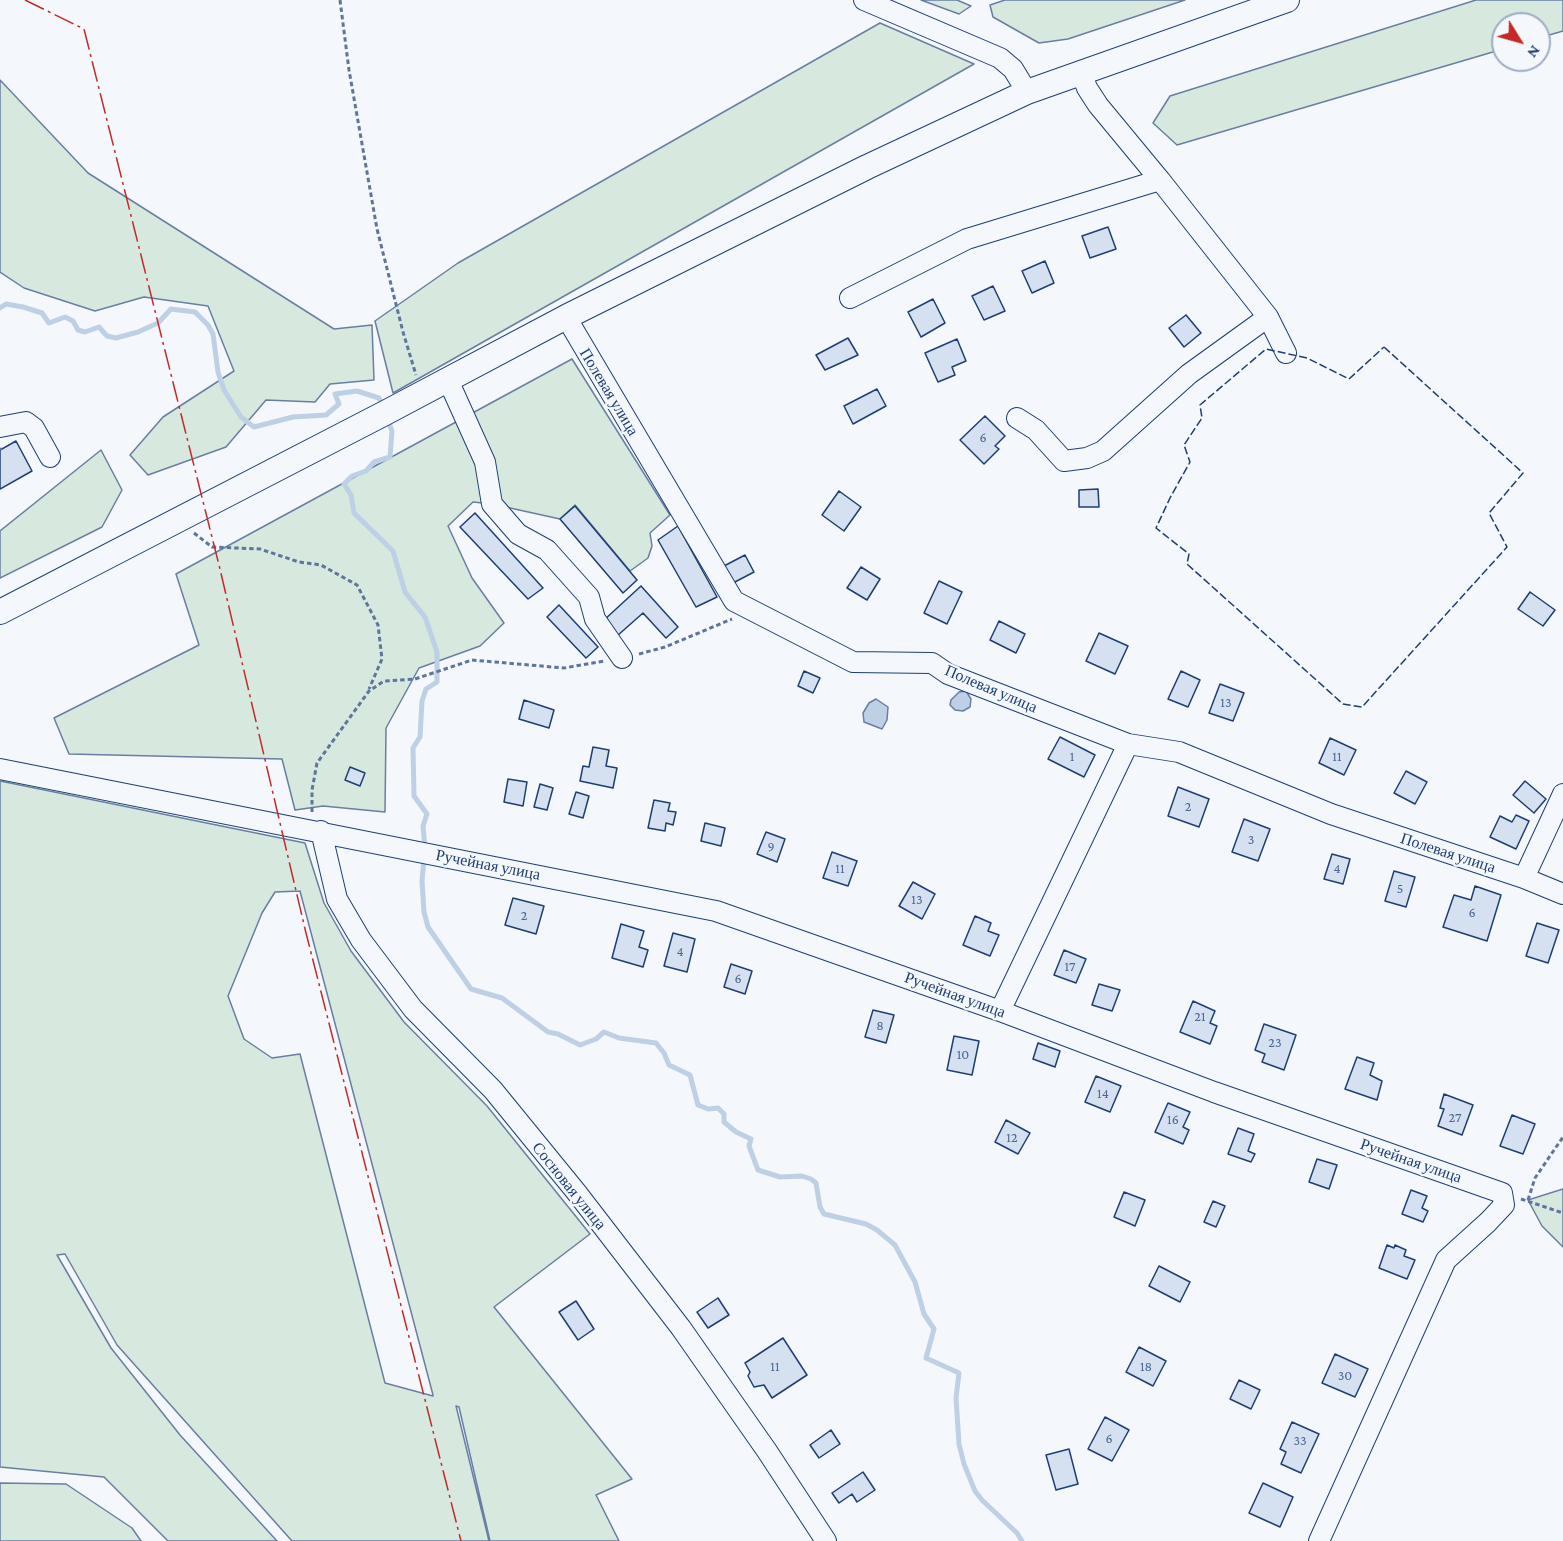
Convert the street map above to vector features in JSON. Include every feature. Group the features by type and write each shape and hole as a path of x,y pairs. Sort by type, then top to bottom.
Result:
{"main road":[{"path":"0,612 179,521 566,317 867,167 1027,92 1287,0"}],"street":[{"path":"864,0 1000,58 1013,69 1027,92"},
{"path":"1081,72 1098,105 1268,317 1286,353"},
{"path":"850,298 968,239 1160,180"},
{"name":"Полевая улица","path":"566,317 734,601 853,662 932,663 948,674 1128,744 1179,752 1331,814 1524,878 1563,894"},
{"path":"1017,418 1036,430 1064,461 1088,458 1103,451 1189,374 1268,317"},
{"path":"448,380 485,462 492,504 518,534 547,550 589,597 595,620 622,658"},
{"path":"0,427 26,422 34,428 50,457"},
{"path":"1000,1011 1128,744"},
{"name":"Ручейная улица","path":"0,769 716,910 1000,1011 1214,1092 1502,1193"},
{"path":"1524,878 1563,794"},
{"name":"Сосновая улица","path":"317,831 337,899 362,940 413,1009 493,1090 577,1193 681,1328 767,1451 826,1541"},
{"path":"1319,1541 1446,1260 1504,1205 1502,1193"}],"path":[{"path":"340,0 349,70 377,229 403,332 422,394"},
{"path":"179,521 212,547 260,549 299,562 321,565 357,585 378,625 382,659 369,691 317,763 312,790 317,831"},
{"path":"369,691 384,681 415,679 472,660 564,668 622,658 665,647 753,611"},
{"path":"1528,1200 1535,1178 1563,1137"},
{"path":"1502,1193 1563,1213"}],"shaded area":[{"path":"921,0 957,0 971,6 959,14"},
{"path":"1005,0 1185,0 1068,39 1039,43 993,17 990,5"},
{"path":"1476,0 1563,0 1563,31 1551,34 1551,12 1491,12 1491,53 1177,145 1153,123 1170,96"},
{"path":"880,23 974,64 393,393 375,321 458,263"},
{"path":"0,80 88,173 334,329 372,325 374,380 330,384 315,402 266,400 226,447 148,475 130,455 163,417 234,371 208,306 144,297 95,311 24,288 0,272"},
{"path":"572,359 670,515 650,533 652,546 648,558 630,571 575,505 560,519 473,502 448,526 472,578 504,623 480,646 419,668 386,728 385,812 323,806 295,810 282,759 69,754 54,718 199,645 176,574"},
{"path":"101,450 122,490 102,527 0,578 0,531"},
{"path":"0,781 305,843 324,903 351,951 404,1022 487,1106 590,1234 494,1307 632,1479 596,1495 619,1541 490,1541 459,1407 456,1406 489,1541 292,1541 117,1345 65,1254 57,1255 111,1348 180,1435 277,1541 168,1541 104,1477 0,1467","holes":["300,891 433,1396 385,1383 300,1054 272,1058 244,1039 228,996 262,913 275,892"]},
{"path":"1563,1189 1563,1247 1542,1226 1528,1200"},
{"path":"0,1483 66,1484 132,1528 141,1541 0,1541"}],"water":[{"path":"966,691 971,699 970,707 963,711 955,710 950,705 951,700 959,692"},
{"path":"876,699 888,707 887,720 882,729 864,722 863,713 869,703"}],"building":[{"path":"1108,227 1116,249 1090,258 1082,236"},
{"path":"1045,261 1054,283 1032,293 1022,271"},
{"path":"993,286 1005,311 984,320 972,296"},
{"path":"933,299 945,323 921,337 908,312"},
{"path":"1186,315 1201,333 1184,347 1169,328"},
{"path":"848,338 858,355 825,370 816,355"},
{"path":"957,339 966,361 952,367 955,375 938,382 925,353"},
{"path":"877,389 886,406 853,424 844,406"},
{"path":"985,416 1005,436 995,446 999,449 984,464 960,440"},
{"path":"16,441 32,471 0,489 0,450"},
{"path":"1098,489 1099,507 1079,507 1079,490"},
{"path":"839,491 861,507 844,531 822,515"},
{"path":"575,506 637,580 623,593 560,519"},
{"path":"475,513 543,588 528,599 460,527"},
{"path":"678,526 717,597 696,607 658,540"},
{"path":"745,555 754,572 733,583 724,566"},
{"path":"861,567 880,579 867,600 847,588"},
{"path":"939,581 962,592 947,624 924,613"},
{"path":"641,586 678,627 666,638 643,613 617,636 603,621"},
{"path":"1530,592 1555,610 1543,626 1518,609"},
{"path":"559,605 598,647 586,658 547,617"},
{"path":"999,621 1025,634 1016,653 990,640"},
{"path":"1099,633 1128,646 1115,674 1086,661"},
{"path":"804,671 820,678 813,693 798,686"},
{"path":"1181,671 1200,680 1188,707 1168,699"},
{"path":"1220,684 1244,693 1233,721 1209,713"},
{"path":"524,700 554,710 549,728 519,719"},
{"path":"1060,737 1095,755 1084,777 1048,759"},
{"path":"1330,738 1356,750 1344,775 1319,763"},
{"path":"593,747 609,750 606,766 617,768 613,788 580,781 583,766 589,767"},
{"path":"350,767 365,773 360,786 345,780"},
{"path":"1406,771 1427,782 1415,804 1394,793"},
{"path":"508,779 527,782 523,806 504,802"},
{"path":"1525,781 1546,799 1534,813 1513,795"},
{"path":"540,784 553,788 547,810 534,807"},
{"path":"1178,787 1209,799 1199,827 1168,816"},
{"path":"576,792 589,796 583,818 569,814"},
{"path":"654,800 670,803 668,811 676,812 673,825 666,823 665,831 648,828"},
{"path":"1516,815 1529,821 1516,849 1490,837 1500,816 1512,822"},
{"path":"1244,819 1270,829 1258,861 1232,852"},
{"path":"705,823 725,828 721,846 701,841"},
{"path":"766,832 785,839 777,862 757,854"},
{"path":"832,852 857,861 848,886 823,878"},
{"path":"1332,854 1350,859 1343,884 1324,879"},
{"path":"1394,871 1415,877 1406,907 1385,901"},
{"path":"913,882 935,894 922,919 899,906"},
{"path":"1475,886 1501,895 1487,941 1443,927 1454,895 1471,900"},
{"path":"513,898 544,906 536,934 505,925"},
{"path":"975,916 991,923 988,931 999,935 990,956 963,945"},
{"path":"1537,923 1559,930 1548,963 1526,956"},
{"path":"621,924 644,931 639,947 648,950 643,967 612,958"},
{"path":"673,933 695,939 687,972 664,966"},
{"path":"1064,950 1086,959 1076,983 1054,975"},
{"path":"731,964 752,971 745,994 724,987"},
{"path":"1099,984 1120,990 1112,1011 1092,1005"},
{"path":"1193,1001 1215,1011 1210,1023 1217,1026 1210,1044 1180,1032"},
{"path":"873,1010 894,1015 886,1043 865,1037"},
{"path":"1264,1024 1296,1035 1284,1070 1262,1062 1265,1054 1255,1050"},
{"path":"954,1036 979,1041 972,1075 947,1070"},
{"path":"1038,1043 1060,1051 1055,1067 1033,1059"},
{"path":"1357,1057 1374,1063 1370,1075 1382,1081 1377,1100 1345,1089"},
{"path":"1096,1076 1121,1086 1110,1112 1085,1102"},
{"path":"1444,1094 1473,1105 1462,1135 1438,1126 1444,1109 1440,1108"},
{"path":"1168,1103 1190,1112 1183,1127 1189,1130 1183,1144 1155,1132"},
{"path":"1512,1115 1535,1124 1523,1154 1500,1146"},
{"path":"1006,1120 1030,1133 1018,1154 995,1142"},
{"path":"1238,1128 1254,1134 1248,1151 1255,1154 1251,1162 1228,1154"},
{"path":"1317,1159 1337,1165 1329,1189 1309,1182"},
{"path":"1411,1190 1427,1196 1422,1208 1428,1211 1423,1222 1402,1214"},
{"path":"1124,1192 1145,1200 1135,1226 1114,1217"},
{"path":"1213,1201 1225,1206 1216,1227 1204,1222"},
{"path":"1387,1245 1394,1248 1395,1245 1406,1250 1404,1256 1415,1260 1407,1279 1379,1268"},
{"path":"1159,1266 1190,1282 1180,1302 1149,1286"},
{"path":"718,1298 729,1315 708,1328 697,1312"},
{"path":"576,1301 594,1329 578,1340 559,1312"},
{"path":"783,1338 807,1375 772,1398 764,1385 754,1387 745,1363"},
{"path":"1139,1347 1166,1361 1153,1386 1126,1372"},
{"path":"1335,1354 1368,1369 1355,1397 1322,1383"},
{"path":"1239,1380 1260,1390 1251,1409 1230,1399"},
{"path":"1105,1417 1129,1430 1112,1461 1088,1449"},
{"path":"1292,1422 1319,1434 1301,1473 1281,1464 1286,1452 1280,1449"},
{"path":"831,1430 840,1444 819,1458 810,1445"},
{"path":"1069,1449 1078,1484 1056,1490 1046,1455"},
{"path":"863,1472 875,1490 857,1502 852,1494 839,1503 832,1493"},
{"path":"1263,1483 1293,1497 1280,1527 1249,1513"}],"waterway":[{"path":"0,308 6,304 23,307 42,313 49,323 65,317 73,321 78,330 85,332 99,327 107,336 116,338 158,323 171,309 195,312 208,325 213,334 218,372 224,390 241,417 254,427 293,417 326,415 339,404 335,394 357,391 379,398 383,407"},
{"path":"387,418 392,431 390,457 374,462 366,471 352,476 344,484 351,495 354,513 393,551 405,592 425,617 437,652 437,682 426,689 422,701 420,737 413,748 414,796 427,814 423,826 425,848 422,881 424,912 428,927 471,989 502,998 548,1032 558,1034 580,1045 596,1039 604,1032 619,1038 656,1043 664,1053 669,1065 690,1075 698,1105 708,1109 718,1108 724,1114 724,1122 736,1132 751,1139 749,1146 758,1170 780,1177 802,1176 811,1179 816,1183 820,1207 824,1214 866,1224 895,1245 915,1282 924,1314 934,1329 926,1358 959,1373 956,1398 959,1444 975,1491 1017,1533 1022,1541"}],"fence":[{"path":"1384,347 1523,473 1489,513 1507,547 1362,707 1343,704 1187,564 1189,554 1156,528 1190,462 1184,445 1202,418 1200,405 1266,349 1307,358 1349,379 1384,347"}],"power":[{"path":"25,0 84,29 219,565 306,933 461,1541"}]}
